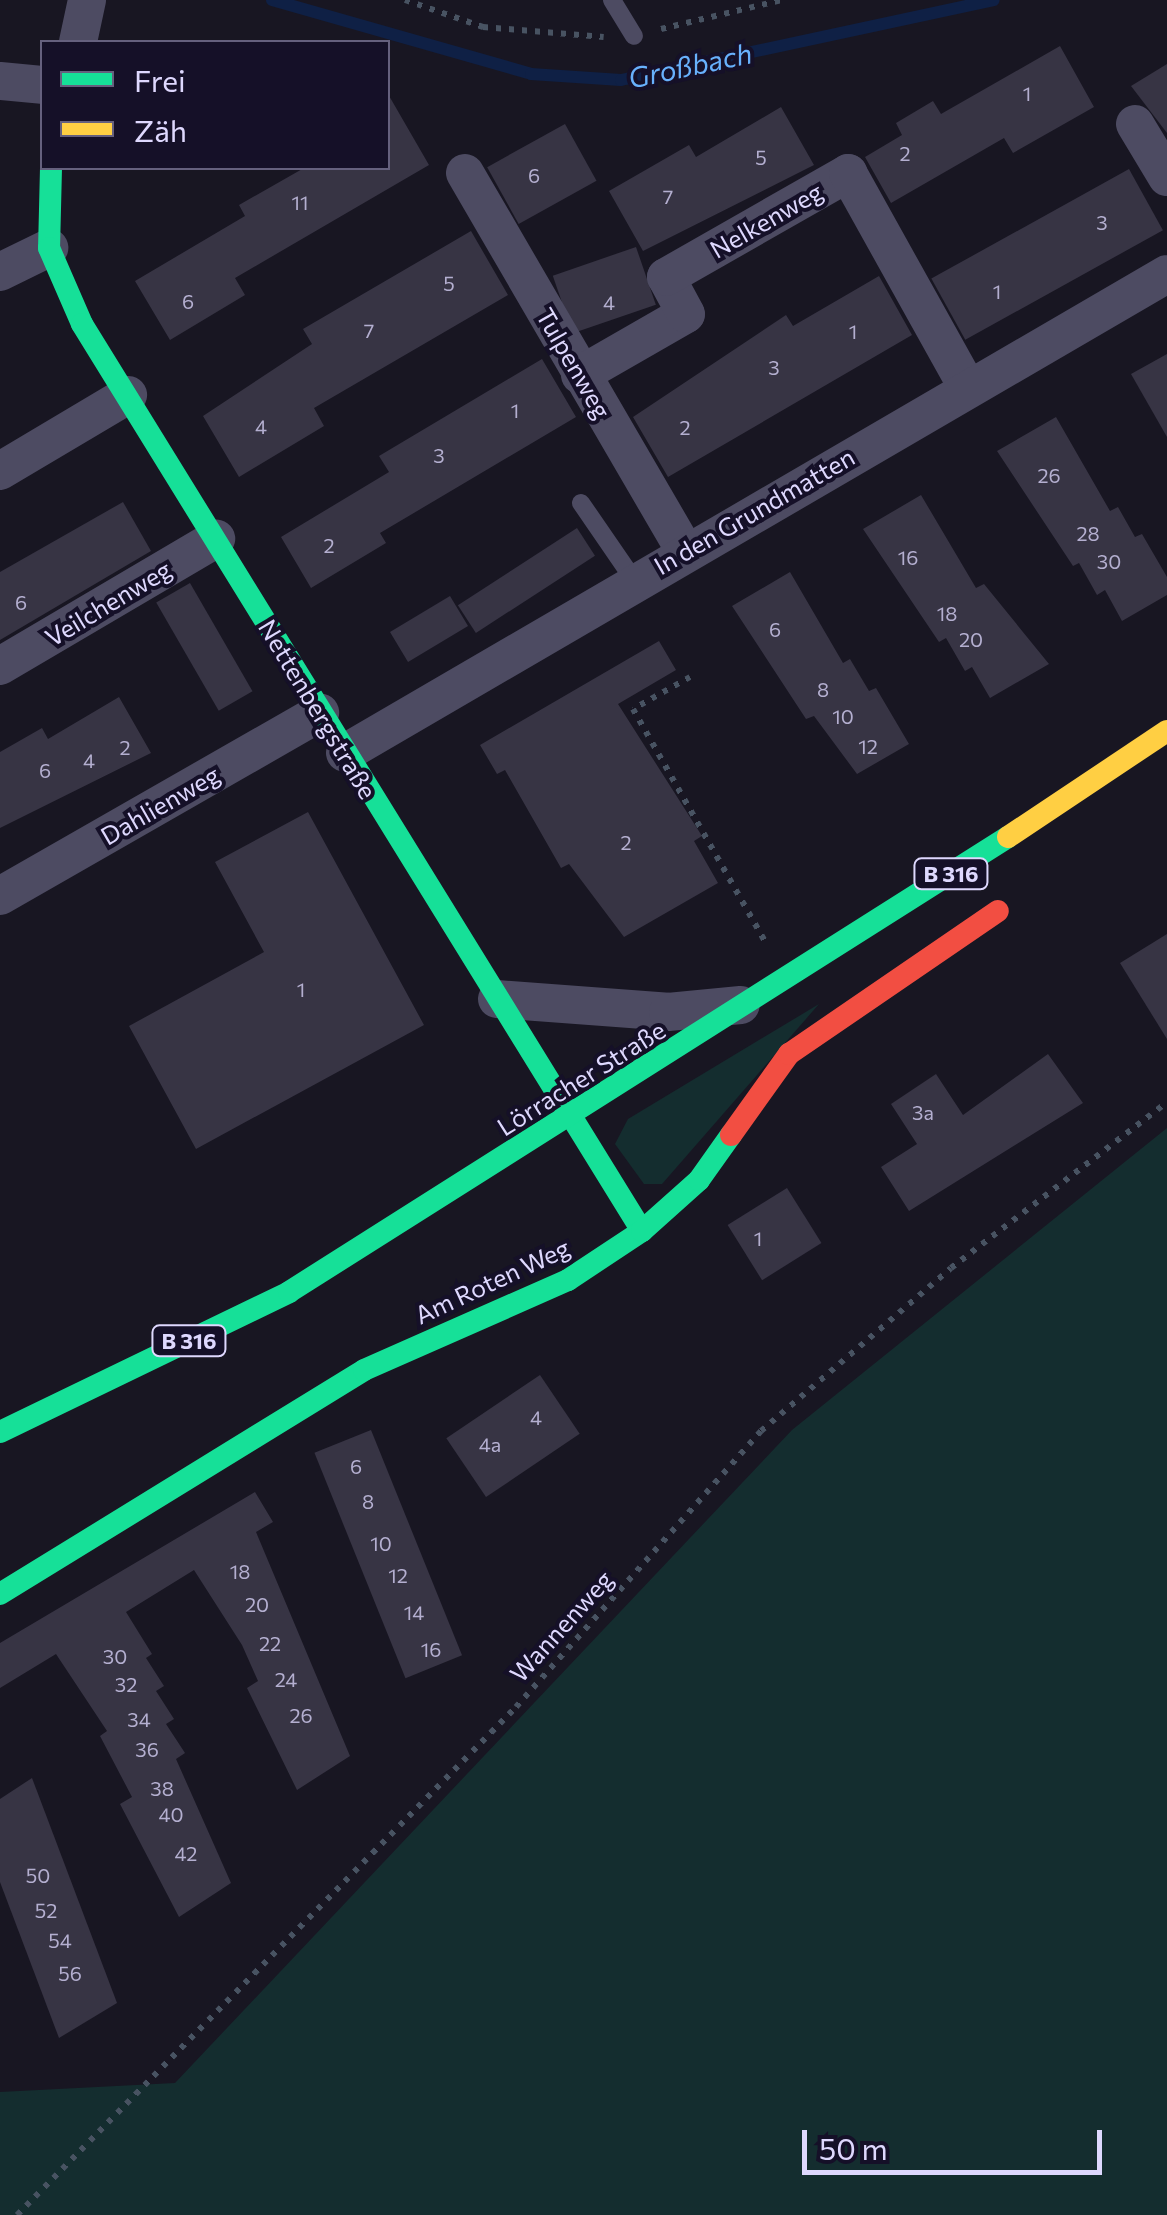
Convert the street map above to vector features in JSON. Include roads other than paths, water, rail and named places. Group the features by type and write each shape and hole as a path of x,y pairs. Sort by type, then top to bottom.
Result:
{"street":[{"path":"78,40 87,0"},
{"path":"0,82 40,85"},
{"path":"1135,124 1167,177"},
{"name":"Nettenbergstraße","path":"51,170 49,248 128,395 642,1232"},
{"name":"Nelkenweg","path":"580,375 686,314 666,278 848,173 967,387"},
{"name":"Tulpenweg","path":"464,174 685,550"},
{"path":"0,272 49,248"},
{"name":"In den Grundmatten","path":"345,753 685,550 1167,274"},
{"path":"0,471 128,395"},
{"name":"Veilchenweg","path":"0,666 216,539"},
{"name":"Dahlienweg","path":"5,883 320,713"},
{"name":"Lörracher Straße","path":"0,1432 289,1292 754,1003 1167,731"},
{"name":"Am Roten Weg","path":"0,1594 364,1370 568,1280 642,1232 698,1180 789,1054 998,911"},
{"path":"497,999 668,1012 754,1003"}],"lane":[{"path":"612,0 634,36"},
{"path":"581,503 634,580"}],"waterway":[{"name":"Großbach","path":"272,0 531,74 621,80 993,0"}]}
